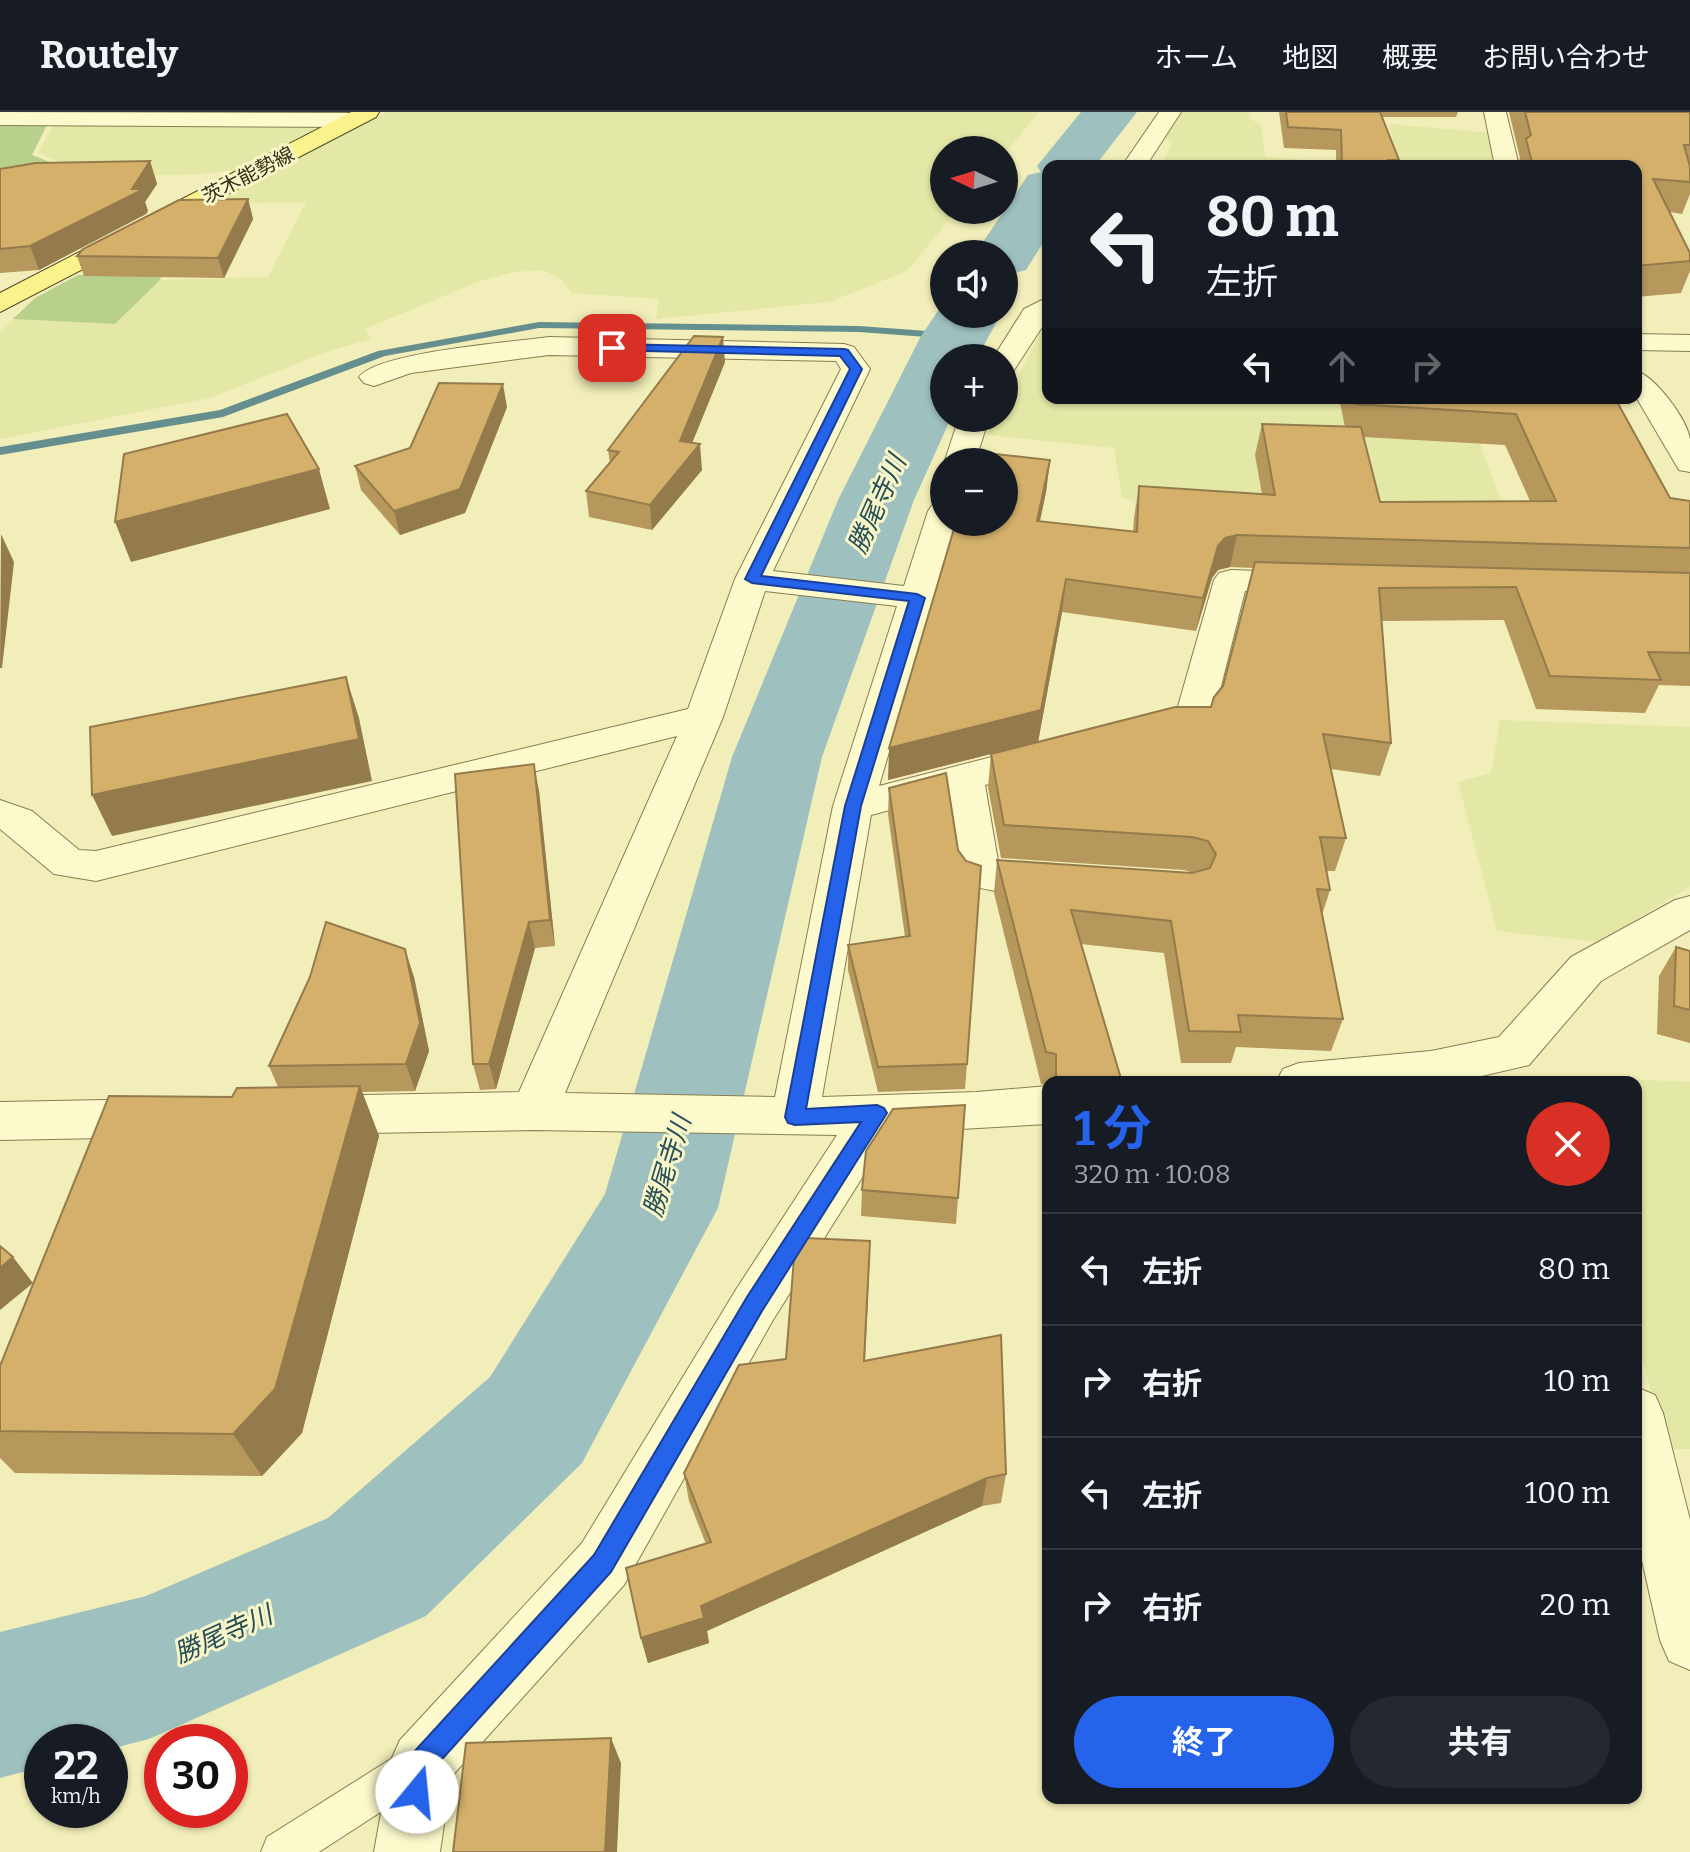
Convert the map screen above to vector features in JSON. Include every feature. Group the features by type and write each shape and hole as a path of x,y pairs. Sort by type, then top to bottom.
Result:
{"main road":[{"name":"茨木能勢線","path":"0,304 360,116"}],"street":[{"path":"1138,160 1170,112"},
{"path":"1495,112 1506,160"},
{"path":"0,118 360,116"},
{"path":"1016,344 1034,315 1042,309"},
{"path":"1642,342 1690,343"},
{"path":"374,377 406,365 549,346 844,353 856,369 752,579 704,717 534,1111"},
{"path":"1642,386 1652,397 1690,463"},
{"path":"795,1117 853,806 936,536"},
{"path":"752,579 917,598"},
{"path":"1117,738 1194,718 1231,580 1341,583"},
{"path":"0,814 18,821 69,864 96,866 704,717"},
{"path":"853,806 1072,750"},
{"path":"964,777 980,874 1090,881"},
{"path":"1360,1076 1431,1069 1522,1067 1586,969 1690,911"},
{"path":"267,1116 534,1111 795,1117 1042,1105"},
{"path":"407,1852 422,1762 603,1564 755,1304 877,1113"},
{"path":"0,1121 204,1117"},
{"path":"1642,1438 1690,1640"}],"lane":[{"path":"282,1852 422,1762"}],"green space":[{"path":"387,112 1039,112 1018,137 930,136 930,224 946,224 907,271 829,302 656,319 659,299 572,293 561,279 543,270 514,272 480,281 365,329 371,339 326,352 210,398 0,439 0,331 13,319 115,324 160,280 268,277 306,202 210,204"},
{"path":"1179,112 1250,112 1249,118 1261,125 1265,157 1307,160 1163,160 1173,142 1163,138"},
{"path":"55,122 324,126 239,169 202,174 96,177 38,153"},
{"path":"0,123 48,123 32,155 88,177 0,174"},
{"path":"1389,124 1494,133 1501,160 1398,160"},
{"path":"162,274 160,280 115,324 13,319 35,298 78,275"},
{"path":"1042,330 1042,404 1474,404 1482,451 1508,517 1137,512 1133,501 1122,498 1114,448 987,435 989,432 1018,432 1018,376"},
{"path":"1500,720 1690,727 1690,887 1598,942 1497,931 1458,782 1491,773"},
{"path":"1642,1080 1690,1082 1690,1449 1666,1449 1642,1356"}],"building":[{"path":"1286,112 1380,112 1399,160 1342,160 1341,130 1288,127"},
{"path":"1525,112 1690,112 1690,145 1684,145 1690,167 1690,182 1653,179 1690,253 1690,261 1642,265 1642,160 1531,160 1526,139 1531,135"},
{"path":"150,161 132,189 141,189 138,192 30,246 0,249 0,169 36,163"},
{"path":"248,199 218,258 77,256 83,249 179,200"},
{"path":"694,336 723,337 680,441 700,444 650,505 586,491 619,452 608,450"},
{"path":"439,383 503,384 460,489 394,511 355,466 410,448"},
{"path":"1355,404 1618,404 1670,498 1690,501 1690,548 1237,535 1225,538 1218,546 1203,598 1066,579 1041,710 889,748 952,536 1018,536 1018,456 1050,460 1037,521 1137,532 1139,486 1275,495 1262,424 1361,427 1380,502 1556,501 1516,414"},
{"path":"287,414 319,469 115,522 124,454"},
{"path":"1255,562 1690,573 1690,653 1648,652 1661,680 1550,676 1516,587 1379,588 1391,743 1323,734 1346,838 1320,837 1330,890 1317,889 1343,1019 1238,1015 1241,1032 1189,1031 1171,921 1071,910 1120,1076 1056,1076 1056,1054 1046,1052 997,860 1192,873 1210,868 1216,854 1208,841 1192,837 1004,825 991,754 1175,707 1211,707 1223,686"},
{"path":"346,677 359,739 92,795 90,727"},
{"path":"534,764 550,920 529,922 489,1064 473,1064 455,774"},
{"path":"946,773 958,850 966,861 981,866 967,1064 878,1067 848,945 910,936 889,788"},
{"path":"326,922 405,949 420,1023 406,1064 269,1066 310,977"},
{"path":"1676,947 1690,951 1690,1010 1674,1006"},
{"path":"360,1086 275,1389 233,1434 0,1431 0,1366 109,1096 232,1097 237,1088"},
{"path":"965,1105 958,1198 862,1190 866,1151 893,1109"},
{"path":"806,1238 870,1241 864,1361 1001,1335 1006,1474 987,1478 701,1606 704,1618 641,1638 626,1568 711,1542 684,1473 739,1365 786,1359 794,1258"},
{"path":"0,1246 13,1257 0,1268"},
{"path":"611,1738 605,1852 453,1852 466,1743"}],"waterway":[{"name":"勝尾寺川","path":"1070,160 1110,112"},
{"name":"勝尾寺川","path":"1015,240 1042,197"},
{"path":"0,451 223,413 382,353 539,325 859,329 954,336"},
{"name":"勝尾寺川","path":"0,1705 149,1667 377,1567 536,1420 659,1208 777,757 876,500 959,328"}],"route":[{"path":"417,1792 422,1762 603,1564 755,1304 877,1113 795,1117 853,806 917,598 752,579 856,369 844,353 612,348"}]}
